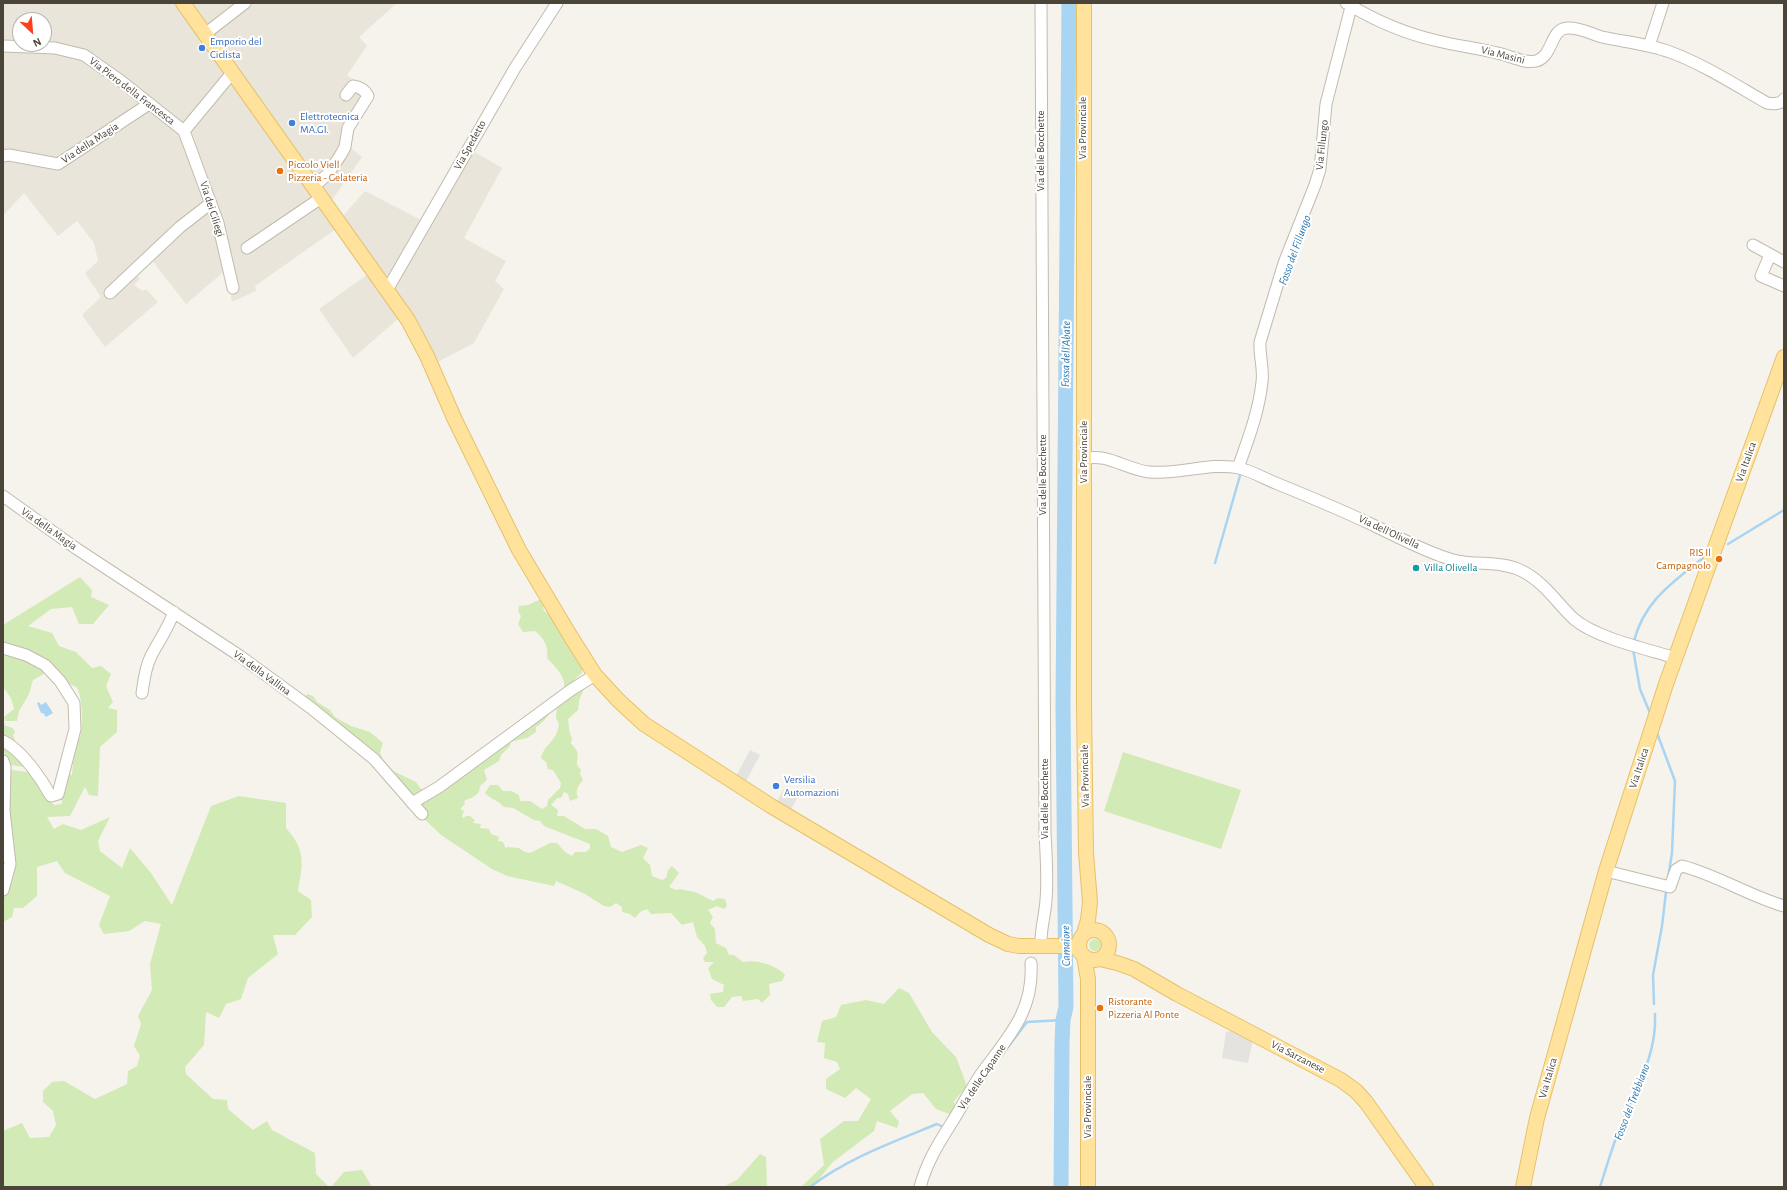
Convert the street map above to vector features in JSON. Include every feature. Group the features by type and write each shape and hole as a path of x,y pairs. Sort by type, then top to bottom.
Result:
{"main road":[{"path":"183,3 408,320 427,356 455,420 518,550 595,675 618,700 644,724 771,806 993,937 1015,946 1038,946 1085,949 1109,950 1107,938 1096,930 1085,949"},
{"name":"Via Provinciale","path":"1084,3 1084,729 1086,854 1090,902 1094,918 1107,938"},
{"name":"Via Italica","path":"1523,1187 1537,1118 1606,871 1666,684 1784,357"},
{"name":"Via Provinciale","path":"1088,1187 1088,979 1085,949 1090,902"},
{"name":"Via Sarzanese","path":"1107,938 1134,969"},
{"name":"Via Sarzanese","path":"1085,949 1134,969 1178,994 1327,1071 1348,1085 1366,1102 1426,1187"}],"street":[{"path":"205,34 245,3"},
{"name":"Via Spedetto","path":"387,290 515,68 557,3"},
{"name":"Via delle Bocchette","path":"1038,946 1046,903 1047,879 1045,832 1041,3"},
{"path":"1649,46 1663,3"},
{"name":"Via Masini","path":"1350,4 1383,22 1417,35 1531,62 1544,57 1548,53 1557,34 1566,28 1583,30 1601,36 1671,52 1767,103 1775,104 1783,101 1784,99"},
{"name":"Via Fillungo","path":"1238,468 1250,432 1263,380 1259,352 1260,342 1284,263 1320,169 1326,104 1350,4"},
{"name":"Via Piero della Francesca","path":"3,46 55,48 84,55 121,81 184,132 232,73"},
{"path":"314,186 327,175 340,156 345,147 348,128 368,96 366,92 358,86 353,86 346,95"},
{"name":"Via della Magia","path":"3,156 9,155 58,164 149,104"},
{"name":"Via dei Ciliegi","path":"184,132 218,223 232,288"},
{"path":"247,248 321,198"},
{"path":"110,293 180,227 211,203"},
{"path":"1753,245 1784,262"},
{"path":"1770,255 1761,276 1784,286"},
{"name":"Via dell'Olivella","path":"1084,459 1099,457 1127,467 1148,472 1176,473 1215,467 1238,468 1328,504 1414,544 1453,560 1470,563 1491,562 1513,567 1524,572 1547,589 1575,619 1587,627 1599,633 1676,658"},
{"name":"Via della Magia","path":"3,496 96,561"},
{"name":"Via della Vallina","path":"96,561 259,670 311,708 374,759 422,814"},
{"path":"142,692 145,671 151,656 161,642 174,612"},
{"path":"3,648 26,655 45,666 60,681 74,704 75,729 58,794 51,796 42,781 20,754 11,745 3,741"},
{"path":"412,803 439,787 571,690 595,675"},
{"path":"3,761 5,767 4,811 10,864 3,890"},
{"path":"1606,871 1666,887 1676,870 1682,866 1696,870 1763,900 1784,906"},
{"name":"Via delle Capanne","path":"920,1187 929,1160 944,1134 980,1075 1004,1044 1026,1007 1031,982 1031,963 1038,946"}],"shaded area":[{"path":"3,3 397,3 359,37 367,46 347,75 373,94 349,129 348,146 362,157 330,203 341,218 365,191 423,221 466,147 502,168 464,238 506,261 495,281 504,289 474,343 436,363 407,311 353,358 319,309 368,274 336,229 255,286 256,291 232,302 226,270 186,304 151,259 135,273 140,279 134,285 143,291 146,289 158,302 105,347 82,315 101,297 85,273 98,261 94,243 77,221 58,236 24,193 3,216"},
{"path":"750,750 760,755 745,783 735,778"},
{"path":"785,787 799,795 790,811 776,803"},
{"path":"1230,1031 1253,1040 1248,1063 1222,1058 1226,1032"}],"green space":[{"path":"80,577 92,590 91,597 109,605 93,624 79,624 72,607 51,609 28,626 52,633 59,646 76,652 92,668 101,666 111,674 106,686 113,702 108,708 117,710 117,732 100,747 98,796 89,795 85,787 70,816 47,817 54,829 63,824 81,830 110,817 98,841 100,851 122,868 130,848 151,873 172,905 211,806 239,796 286,803 286,828 297,843 300,850 302,864 298,891 311,900 312,917 295,935 273,935 278,954 248,978 241,999 226,1004 219,1018 206,1012 204,1045 185,1067 186,1074 213,1099 227,1100 228,1109 253,1130 267,1121 272,1130 315,1153 316,1174 329,1187 3,1187 3,1131 22,1123 30,1138 49,1137 56,1125 53,1111 43,1102 43,1091 52,1082 64,1081 95,1099 127,1084 128,1071 137,1066 140,1056 134,1046 141,1024 138,1016 152,990 150,964 161,924 145,921 129,931 104,934 99,925 110,896 65,873 57,861 37,867 37,896 23,908 14,908 12,917 3,922 3,765 8,761 3,751 3,723 6,726 13,728 15,732 13,735 15,740 14,745 27,765 24,767 10,765 11,770 29,772 54,805 62,804 61,794 67,773 72,775 75,740 80,738 82,720 80,698 77,688 70,685 62,678 52,665 42,675 33,680 29,694 19,711 17,721 5,721 4,717 14,709 11,698 3,687 3,625"},
{"path":"539,600 545,602 543,607 544,611 554,617 567,637 566,643 571,644 582,665 582,673 575,679 584,688 579,701 578,710 568,719 572,738 571,744 577,752 577,765 581,770 580,774 583,780 578,788 578,798 570,801 568,794 564,792 561,798 557,798 551,805 558,810 557,816 564,816 585,829 596,829 608,836 611,847 622,852 641,845 648,848 643,858 650,865 652,876 662,880 666,878 668,870 672,866 679,873 669,887 677,890 679,889 695,892 713,901 718,898 725,899 727,906 724,909 717,906 708,910 713,917 710,923 715,929 716,943 726,948 729,955 734,955 743,962 754,961 766,964 777,968 785,975 782,981 769,984 770,995 762,1003 758,999 743,1001 741,996 732,997 724,1007 717,1007 711,1000 710,994 723,992 724,985 712,979 708,968 714,962 705,962 703,958 707,953 705,946 697,937 693,922 682,925 671,913 651,914 647,909 640,912 635,918 630,914 622,912 622,907 616,903 610,907 604,906 585,894 556,881 554,886 507,876 492,869 441,835 415,810 373,760 305,698 307,694 313,696 317,702 330,710 335,717 351,726 370,732 383,743 380,753 384,761 393,771 416,782 420,788 425,790 564,689 562,676 547,658 546,646 541,637 535,631 523,632 518,624 521,616 518,611 519,606 528,605","holes":["557,705 556,718 559,724 558,730 545,749 541,758 546,762 548,769 553,770 561,783 560,788 548,800 547,806 542,809 530,801 520,801 519,795 511,791 503,791 498,785 490,785 485,793 504,807 513,808 534,820 540,821 544,826 590,844 590,848 586,852 575,852 572,856 565,852 557,843 550,843 530,853 519,848 507,847 506,849 503,842 498,841 499,837 491,834 489,829 480,828 481,824 473,823 475,820 470,816 463,818 462,816 464,811 460,809 465,804 464,801 473,797 479,792 480,786 487,780 484,770 499,761 501,755 510,746 511,742 527,738 536,732 536,727 545,720"]},
{"path":"1123,752 1241,790 1221,849 1104,811"},
{"path":"1095,939 1099,941 1101,945 1099,949 1095,951 1091,949 1089,945 1091,941"},
{"path":"899,988 909,993 932,1032 956,1057 967,1086 954,1101 955,1109 949,1114 936,1109 923,1093 912,1094 890,1111 899,1122 897,1128 877,1121 874,1131 833,1162 812,1187 801,1187 824,1165 820,1139 844,1121 858,1121 871,1099 856,1088 845,1098 826,1089 826,1079 840,1069 837,1062 824,1058 825,1043 817,1042 822,1021 836,1017 841,1005 866,1000 884,1004"},
{"path":"760,1154 766,1157 767,1187 723,1187 737,1180"},
{"path":"362,1170 372,1187 331,1187 344,1172"}],"water":[{"path":"39,702 41,705 46,702 53,713 46,717 43,713 41,713 37,703"}],"waterway":[{"name":"Fossa dell'Abate","path":"1061,1187 1062,1043 1063,1020 1066,1007 1063,705 1069,3"},
{"name":"Fosso del Fillungo","path":"1215,563 1241,472"},
{"name":"Fosso del Trebbiano","path":"1728,544 1784,510"},
{"name":"Fosso del Trebbiano","path":"1634,641 1639,627 1652,603 1681,575 1703,558"},
{"name":"Fosso del Trebbiano","path":"1633,649 1640,689 1650,713"},
{"name":"Fosso del Trebbiano","path":"1657,733 1675,781 1672,853 1668,878"},
{"name":"Fosso del Trebbiano","path":"1654,1004 1653,975 1662,926 1666,892"},
{"name":"Fosso del Trebbiano","path":"1600,1187 1616,1138 1645,1070 1653,1043 1655,1014"},
{"path":"998,1060 1027,1022 1063,1020"},
{"path":"974,1096 989,1072"},
{"path":"810,1187 840,1167 888,1144 937,1124 945,1128"}],"place":[{"name":"Emporio del Ciclista","path":"202,48"},
{"name":"Elettrotecnica MA.GI.","path":"292,123"},
{"name":"Piccolo Viell Pizzeria - Gelateria","path":"280,171"},
{"name":"RIS Il Campagnolo","path":"1719,559"},
{"name":"Villa Olivella","path":"1416,568"},
{"name":"Versilia Automazioni","path":"776,786"},
{"name":"Ristorante Pizzeria Al Ponte","path":"1100,1008"}],"water label":[{"name":"Camaiore","path":"1066,946"}]}
